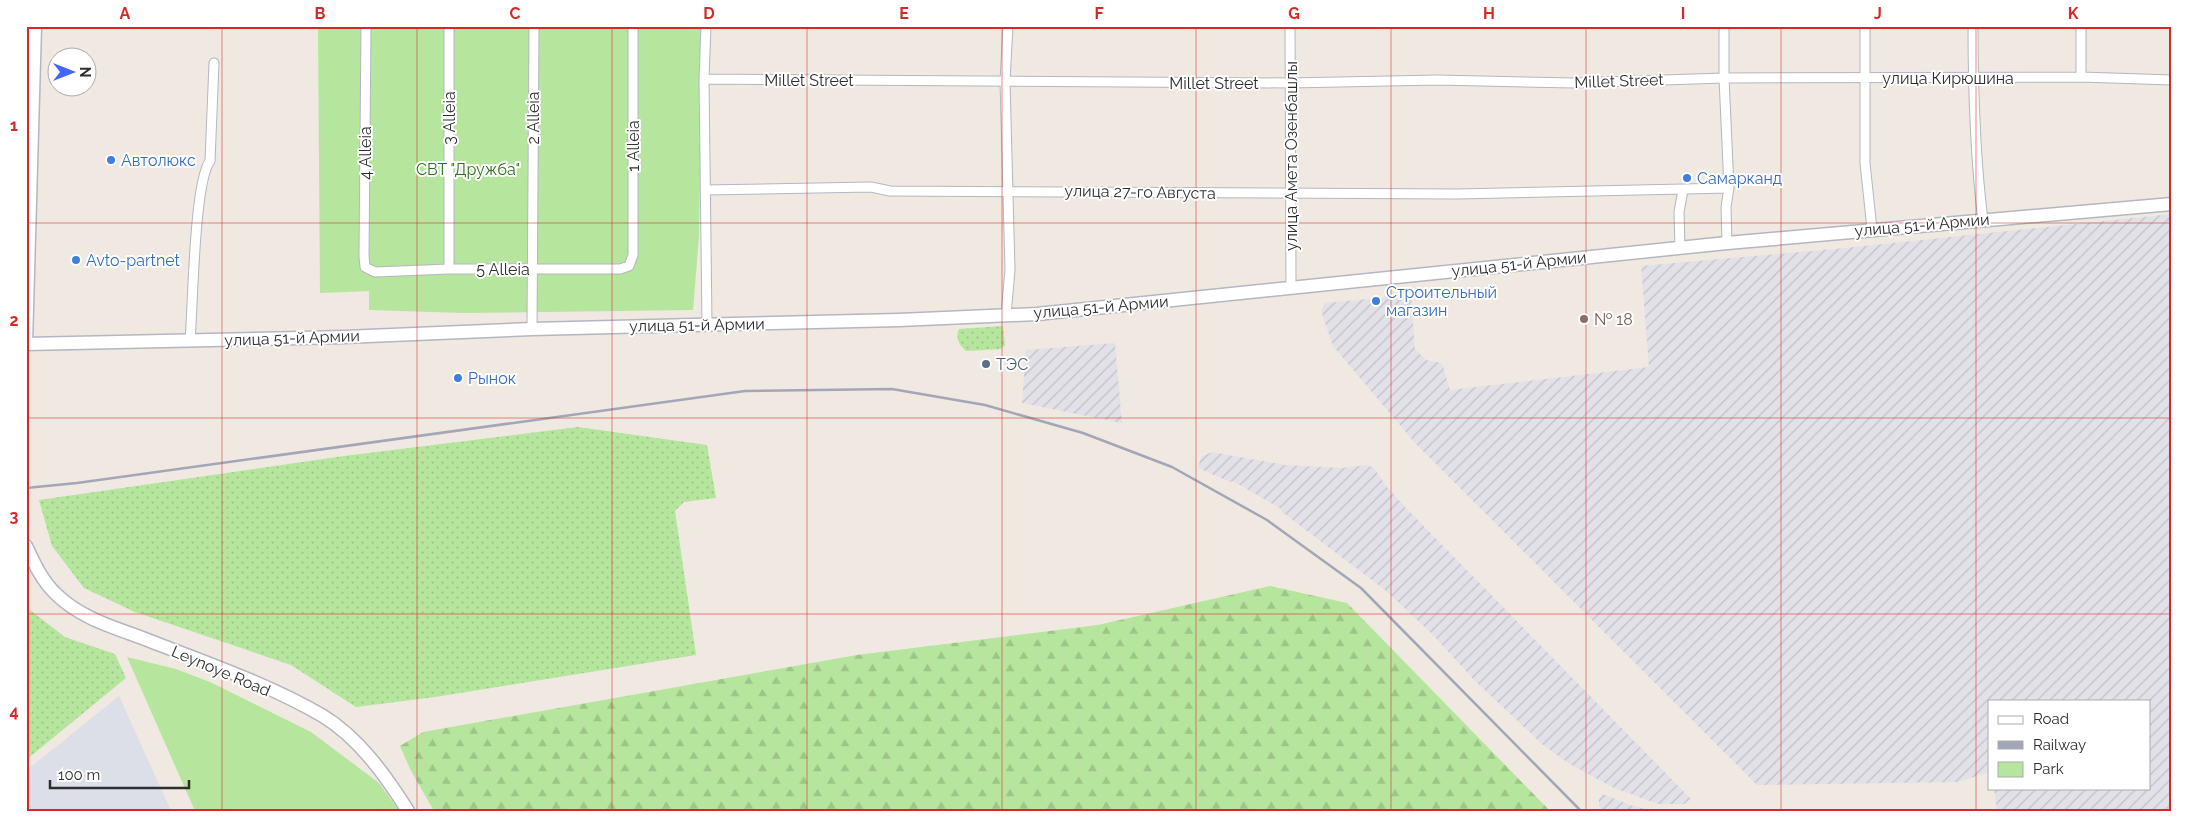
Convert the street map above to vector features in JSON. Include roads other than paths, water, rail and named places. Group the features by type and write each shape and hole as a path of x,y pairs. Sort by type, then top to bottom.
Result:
{"main road":[{"path":"26,344 35,26"},
{"name":"улица 51-й Армии","path":"26,344 344,337 532,328 707,325 1006,315 1124,306 1291,286 1872,229 2172,204"},
{"name":"Leynoye Road","path":"26,546 37,569 56,594 83,615 246,679 323,716 341,730 387,778 408,811"}],"street":[{"name":"4 Alleia","path":"366,26 364,256 365,267 375,272"},
{"name":"3 Alleia","path":"449,269 450,26"},
{"name":"2 Alleia","path":"532,328 534,26"},
{"name":"1 Alleia","path":"629,266 633,254 633,26"},
{"path":"706,26 704,79 707,325"},
{"path":"1006,315 1010,270 1005,82 1008,26"},
{"name":"улица Амета Озенбашлы","path":"1290,26 1291,286"},
{"path":"1724,26 1724,78 1729,188 1726,206 1727,243"},
{"path":"1865,26 1865,163 1872,229"},
{"path":"1973,26 1973,77 1979,187 1983,220"},
{"path":"2081,26 2081,77"},
{"path":"190,340 199,201 205,168 210,162 214,62"},
{"name":"улица Кирюшина","path":"1724,78 2081,77 2172,80"},
{"name":"Millet Street","path":"704,79 1290,83 1437,80 1574,83 1724,78"},
{"name":"улица 27-го Августа","path":"705,190 871,187 890,191 1291,194 1576,192 1729,188"},
{"path":"1680,248 1679,212 1683,190"},
{"name":"5 Alleia","path":"375,272 449,269 620,269 629,266"}],"railway":[{"path":"26,488 77,483 745,391 892,389 985,405 1083,433 1172,467 1267,520 1361,588 1581,811"}],"place":[{"name":"Автолюкс","path":"111,160"},
{"name":"Самарканд","path":"1687,178"},
{"name":"Avto-partnet","path":"76,260"},
{"name":"Строительный магазин","path":"1376,301"},
{"name":"№ 18","path":"1584,319"},
{"name":"ТЭС","path":"986,364"},
{"name":"Рынок","path":"458,378"}],"park label":[{"name":"СВТ \"Дружба\"","path":"468,169"}]}
